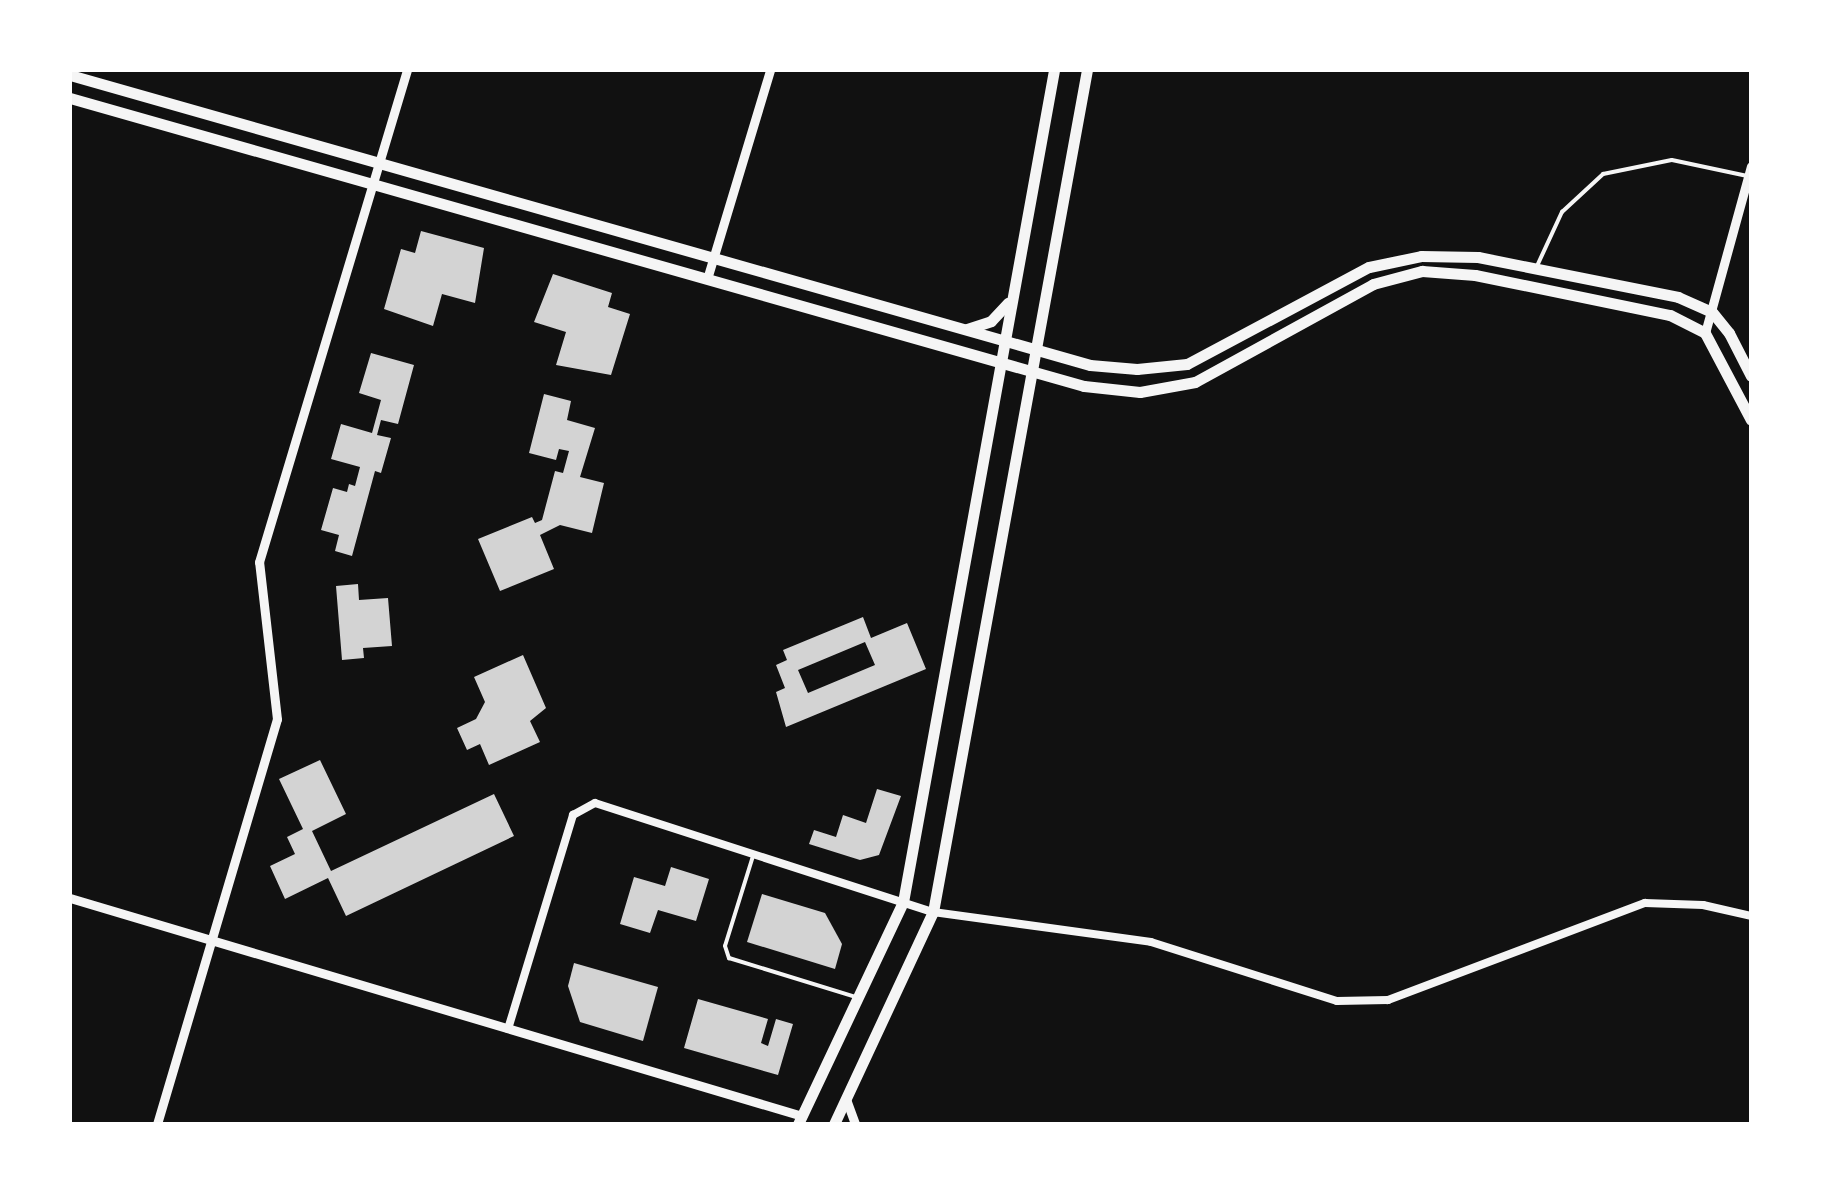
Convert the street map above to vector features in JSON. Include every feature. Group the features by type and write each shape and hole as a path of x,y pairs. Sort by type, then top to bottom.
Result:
{"main road":[{"path":"800,1120 903,902 1001,340 1054,70"},
{"path":"834,1124 933,912 1087,70"},
{"path":"70,75 1035,350 1121,368 1187,364 1369,267 1421,256 1478,257 1678,297 1712,312 1729,333 1751,376"},
{"path":"70,98 1084,386 1140,392 1195,382 1373,284 1422,271 1475,275 1670,315 1705,333 1751,420"},
{"path":"965,330 991,321 1009,303"}],"street":[{"path":"157,1124 277,719 259,562 407,70"},
{"path":"707,279 770,70"},
{"path":"1705,333 1750,171"},
{"path":"508,1029 573,815 582,806 595,803 933,912 1151,942 1337,1001 1388,1000 1645,903 1703,905 1751,916"},
{"path":"70,898 800,1120"},
{"path":"846,1099 855,1124"}],"lane":[{"path":"1536,268 1562,212 1603,174 1672,160 1750,171"},
{"path":"753,856 725,946 729,958 858,997"}],"building":[{"path":"421,231 484,248 475,303 442,294 433,326 384,309 401,249 415,253"},
{"path":"553,274 612,293 608,307 630,314 611,375 556,365 566,332 534,322"},
{"path":"371,353 414,365 398,424 381,420 377,435 391,438 381,473 375,471 352,556 335,551 339,535 321,530 333,488 347,492 349,484 355,486 360,467 331,459 341,424 372,433 381,400 359,393"},
{"path":"544,394 571,401 567,420 595,428 580,477 604,483 592,533 560,525 540,535 554,569 500,591 478,539 532,517 535,523 542,520 555,471 563,473 569,451 559,449 556,460 529,453"},
{"path":"358,584 359,600 388,598 392,646 363,648 364,658 342,660 336,586"},
{"path":"863,617 871,638 907,623 926,669 786,727 776,692 785,688 776,665 787,660 783,650","holes":["865,642 875,665 808,693 798,670"]},
{"path":"523,655 546,708 530,721 540,742 489,765 480,744 467,750 457,728 476,719 485,702 474,677"},
{"path":"320,760 346,814 312,831 331,871 494,794 514,836 346,916 328,878 285,899 270,866 295,854 287,837 303,829 279,779"},
{"path":"877,789 901,796 879,855 860,860 809,844 814,830 836,837 843,815 866,823"},
{"path":"671,867 709,879 696,921 658,910 650,933 620,924 634,877 665,886"},
{"path":"762,894 825,913 842,944 835,969 747,942"},
{"path":"574,963 658,987 643,1041 580,1022 568,986"},
{"path":"698,999 768,1019 761,1043 768,1046 776,1019 793,1024 778,1075 684,1048"}]}
